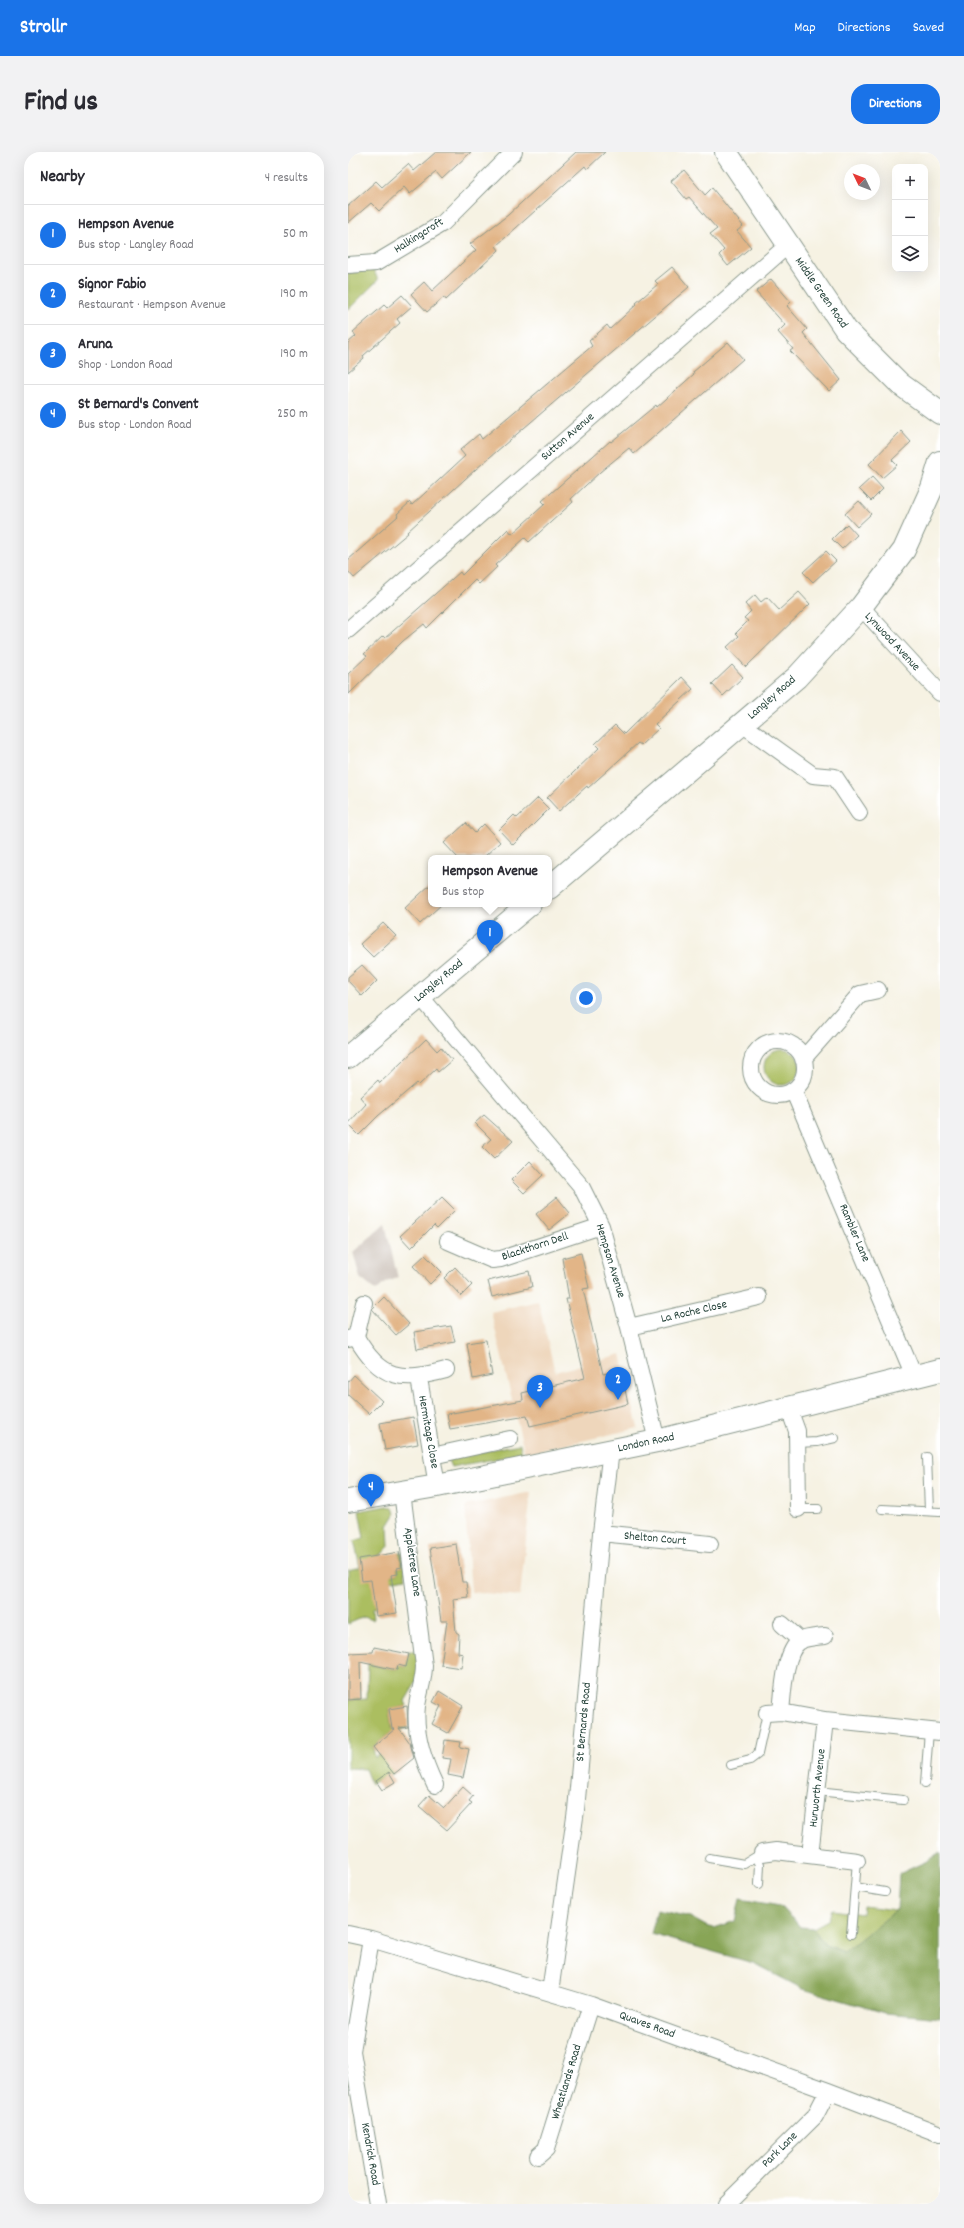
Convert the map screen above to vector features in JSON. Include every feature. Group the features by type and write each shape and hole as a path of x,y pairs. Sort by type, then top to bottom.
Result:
{"street":[{"name":"Halkingcroft","path":"348,265 376,263 443,222 514,152"},
{"name":"Middle Green Road","path":"726,152 846,330 900,384 940,413"},
{"name":"Sutton Avenue","path":"348,630 788,245"},
{"name":"Langley Road","path":"552,885 797,677 861,607 904,550 932,488 940,462"},
{"name":"Lynwood Avenue","path":"861,607 940,693"},
{"path":"742,724 813,775 835,777 859,813"},
{"name":"Langley Road","path":"348,1057 526,907"},
{"path":"803,1059 860,994 878,990"},
{"name":"Hempson Avenue","path":"420,996 581,1186 600,1226 629,1327 657,1441"},
{"path":"775,1041 792,1045 803,1059 804,1072 802,1079 793,1090 776,1095 760,1088 752,1073 754,1056 759,1049 775,1041"},
{"name":"Rambler Lane","path":"793,1090 914,1376"},
{"name":"Blackthorn Dell","path":"448,1241 492,1260 501,1259 600,1226"},
{"name":"La Roche Close","path":"629,1327 759,1298"},
{"path":"364,1303 352,1338 367,1356 386,1373 418,1378 446,1370"},
{"name":"London Road","path":"348,1502 437,1486 657,1441 940,1370"},
{"name":"Hermitage Close","path":"418,1378 437,1486"},
{"path":"789,1408 797,1431 798,1509"},
{"path":"432,1456 510,1439"},
{"name":"St Bernards Road","path":"550,1992 576,1810 601,1533 611,1450"},
{"name":"Appletree Lane","path":"402,1492 421,1632 424,1674 417,1712 424,1759 435,1785"},
{"name":"Shelton Court","path":"601,1533 710,1544"},
{"path":"782,1624 801,1641"},
{"path":"824,1636 801,1641 794,1647 774,1712 825,1720 934,1731"},
{"name":"Hurworth Avenue","path":"810,1856 825,1720"},
{"path":"759,1855 776,1851 858,1861"},
{"name":"Quaves Road","path":"348,1934 371,1939 592,2005 828,2091 940,2134"},
{"name":"Kendrick Road","path":"371,1939 352,2051 378,2204"},
{"name":"Wheatlands Road","path":"538,2156 546,2149 592,2005"},
{"name":"Park Lane","path":"726,2204 815,2116 828,2091"}],"lane":[{"path":"797,1442 817,1442 835,1438"},
{"path":"927,1457 929,1511"},
{"path":"798,1509 818,1509"},
{"path":"882,1509 940,1512"},
{"path":"731,1765 750,1760 758,1754 774,1712"},
{"path":"925,1783 934,1731"},
{"path":"817,1791 903,1800"},
{"path":"709,1858 744,1864 759,1855 760,1884"},
{"path":"851,1934 858,1861"},
{"path":"855,1888 885,1892"}],"shaded area":[{"path":"385,1224 398,1278 386,1282 376,1291 360,1278 353,1252"},
{"path":"538,1301 555,1372 621,1354 638,1428 525,1454 491,1312"},
{"path":"531,1492 520,1596 471,1592 465,1506"}],"green space":[{"path":"373,268 378,280 348,310 348,273"},
{"path":"782,1049 795,1054 800,1067 795,1080 782,1085 769,1080 764,1067 769,1054"},
{"path":"520,1444 522,1454 451,1467 447,1458"},
{"path":"386,1506 392,1507 396,1513 388,1526 389,1546 382,1554 377,1556 381,1572 391,1570 392,1575 398,1574 397,1568 402,1567 399,1552 402,1552 406,1578 379,1583 375,1608 372,1609 373,1620 364,1617 348,1624 348,1570 360,1567 354,1541 364,1538 359,1511"},
{"path":"409,1651 419,1652 421,1674 405,1701 407,1706 389,1710 392,1729 408,1728 393,1731 373,1747 375,1758 379,1755 400,1769 391,1775 389,1773 371,1784 365,1769 348,1768 348,1700 367,1699 368,1664 397,1670 398,1665 406,1667"},
{"path":"940,1852 940,2018 885,2013 803,1989 753,1963 651,1934 657,1910 690,1917 706,1926 714,1928 735,1921 740,1899 780,1906 800,1927 813,1928 825,1945 844,1952 897,1910 899,1874 927,1861"},
{"path":"863,1906 897,1910 844,1952 825,1945 813,1928 828,1920 832,1910 862,1914"}],"building":[{"path":"436,152 471,152 442,179 436,172 410,194 404,187 379,211 371,203 348,223 348,206 376,181 382,187 408,164 414,171"},
{"path":"576,152 605,152 587,169 585,166 496,246 499,250 446,300 444,297 427,312 411,294 424,282 432,291 476,250 470,244 508,215"},
{"path":"684,170 705,195 712,188 743,226 737,231 751,247 728,266 719,255 724,250 710,234 717,229 689,197 686,199 671,181"},
{"path":"672,267 689,287 476,469 407,532 408,533 354,578 348,571 348,560 398,516 397,514 410,502 412,505 465,456 460,450 479,434 482,439 592,346 589,341 607,325 610,329 658,284 655,281"},
{"path":"771,279 791,302 787,306 807,329 803,333 841,380 829,391 790,351 793,349 778,332 785,325 756,292"},
{"path":"402,295 412,306 397,319 400,323 363,356 364,358 348,372 348,343 356,336 353,332 384,305 387,308"},
{"path":"728,342 743,359 634,454 629,448 600,472 571,499 573,502 529,542 525,538 495,565 497,567 479,584 475,580 427,628 424,624 403,641 348,695 348,674 367,656 364,654 383,636 385,638 460,572 462,575 508,529 512,534 545,504 542,501 610,441 611,442 656,405 657,407 694,374 693,372"},
{"path":"901,431 911,442 892,460 897,465 882,478 869,464"},
{"path":"872,477 883,489 871,501 859,489"},
{"path":"859,501 871,514 857,527 845,514"},
{"path":"847,524 857,535 842,549 832,539"},
{"path":"826,551 836,561 813,582 803,572"},
{"path":"799,592 810,604 746,667 727,647 739,636 736,633 748,621 744,618 751,611 745,604 755,595 761,602 767,597 779,610"},
{"path":"732,665 743,677 723,696 712,684"},
{"path":"682,677 693,689 655,724 659,728 641,745 638,743 588,788 587,786 559,811 547,798 599,748 595,744 615,725 624,734"},
{"path":"538,798 549,809 513,845 499,830 514,815 517,818"},
{"path":"466,823 475,833 484,824 500,842 486,855 455,855 444,843"},
{"path":"428,887 428,907 439,907 420,924 405,908"},
{"path":"383,923 396,936 373,957 360,944"},
{"path":"362,965 377,981 362,996 348,981 348,977"},
{"path":"426,1039 437,1051 441,1047 452,1060 438,1072 436,1069 419,1085 417,1083 378,1116 359,1135 348,1124 366,1104 360,1097 378,1080 380,1083"},
{"path":"484,1115 513,1141 494,1159 482,1147 491,1139 475,1123"},
{"path":"530,1161 543,1175 524,1193 511,1180"},
{"path":"442,1197 455,1210 437,1228 434,1225 411,1248 400,1236"},
{"path":"557,1197 570,1213 549,1230 536,1214"},
{"path":"581,1253 589,1288 583,1289 603,1374 621,1370 628,1404 530,1426 527,1416 450,1429 447,1414 523,1400 522,1393 585,1378 566,1299 569,1299 562,1258"},
{"path":"425,1255 442,1272 430,1284 413,1266"},
{"path":"455,1267 472,1285 461,1296 444,1278"},
{"path":"529,1271 532,1287 492,1297 488,1281"},
{"path":"384,1297 409,1324 396,1335 372,1309"},
{"path":"451,1326 455,1342 417,1349 414,1332"},
{"path":"486,1340 492,1375 473,1379 467,1343"},
{"path":"354,1375 382,1401 369,1414 348,1395 348,1382"},
{"path":"413,1417 418,1444 385,1450 380,1423"},
{"path":"456,1544 462,1582 466,1582 468,1597 453,1599 456,1632 459,1634 458,1653 463,1654 461,1668 441,1665 447,1621 441,1621 430,1548"},
{"path":"399,1552 402,1567 397,1568 398,1574 391,1575 397,1613 376,1616 371,1580 362,1581 359,1559"},
{"path":"374,1647 409,1654 406,1667 398,1665 397,1670 360,1662 361,1699 348,1700 348,1653 373,1652"},
{"path":"439,1691 463,1706 448,1733 432,1724 441,1706 433,1702"},
{"path":"407,1706 408,1727 399,1728 410,1743 414,1758 394,1774 373,1747 395,1729 392,1729 389,1709"},
{"path":"445,1740 461,1742 460,1747 469,1749 463,1778 448,1775 451,1759 442,1758"},
{"path":"389,1772 395,1782 382,1790 376,1781"},
{"path":"463,1787 473,1796 469,1801 472,1803 447,1830 419,1806 429,1795 444,1808"}],"place":[{"name":"Hempson Avenue","path":"490,953"},
{"name":"Signor Fabio","path":"618,1400"},
{"name":"Aruna","path":"540,1408"},
{"name":"St Bernard's Convent","path":"371,1507"}]}
